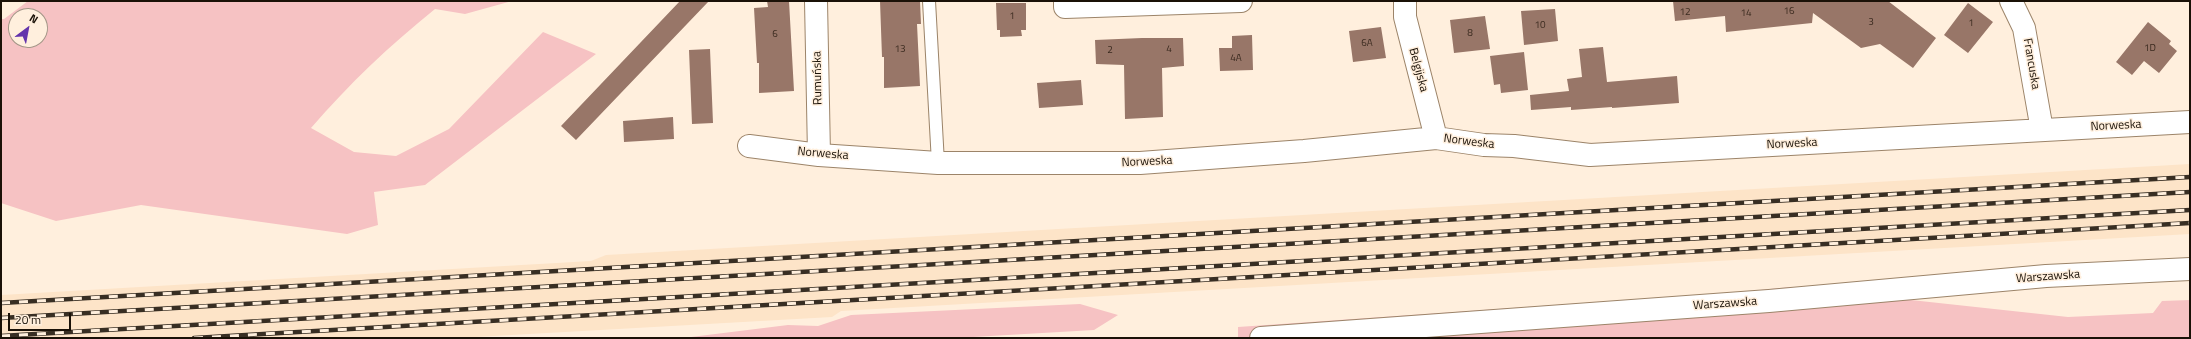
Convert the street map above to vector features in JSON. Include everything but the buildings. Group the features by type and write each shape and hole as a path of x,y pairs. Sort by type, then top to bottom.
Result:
{"street":[{"name":"Rumuńska","path":"816,1 819,155"},
{"path":"1065,4 1241,1"},
{"name":"Belgijska","path":"1405,1 1405,17 1436,138"},
{"name":"Francuska","path":"2011,1 2024,28 2042,130"},
{"name":"Norweska","path":"749,146 819,155 938,163 1140,163 1304,151 1436,138 1484,145 1514,146 1590,155 2190,122"},
{"name":"Warszawska","path":"1260,338 1769,301 2046,276 2190,269"}],"lane":[{"path":"929,1 938,163"}],"shaded area":[{"path":"28,1 512,1 465,14 435,9 370,66 311,128 354,152 396,156 449,129 543,32 596,54 425,185 374,192 378,225 347,234 141,205 56,221 1,203 1,19 8,16 8,48 48,48 48,8 19,8"},
{"path":"2190,164 2190,234 841,311 832,317 458,338 1,338 1,295 591,261 606,255"},
{"path":"1791,287 2068,317 2153,313 2162,301 2190,300 2190,338 1238,338 1238,327 1729,293"},
{"path":"1080,304 1118,315 1094,330 956,338 683,338 788,325 818,326 851,315"}],"railway":[{"path":"1,303 2190,177"},
{"path":"1,318 2190,192"},
{"path":"1,336 2190,210"},
{"path":"194,338 2190,223"}]}
